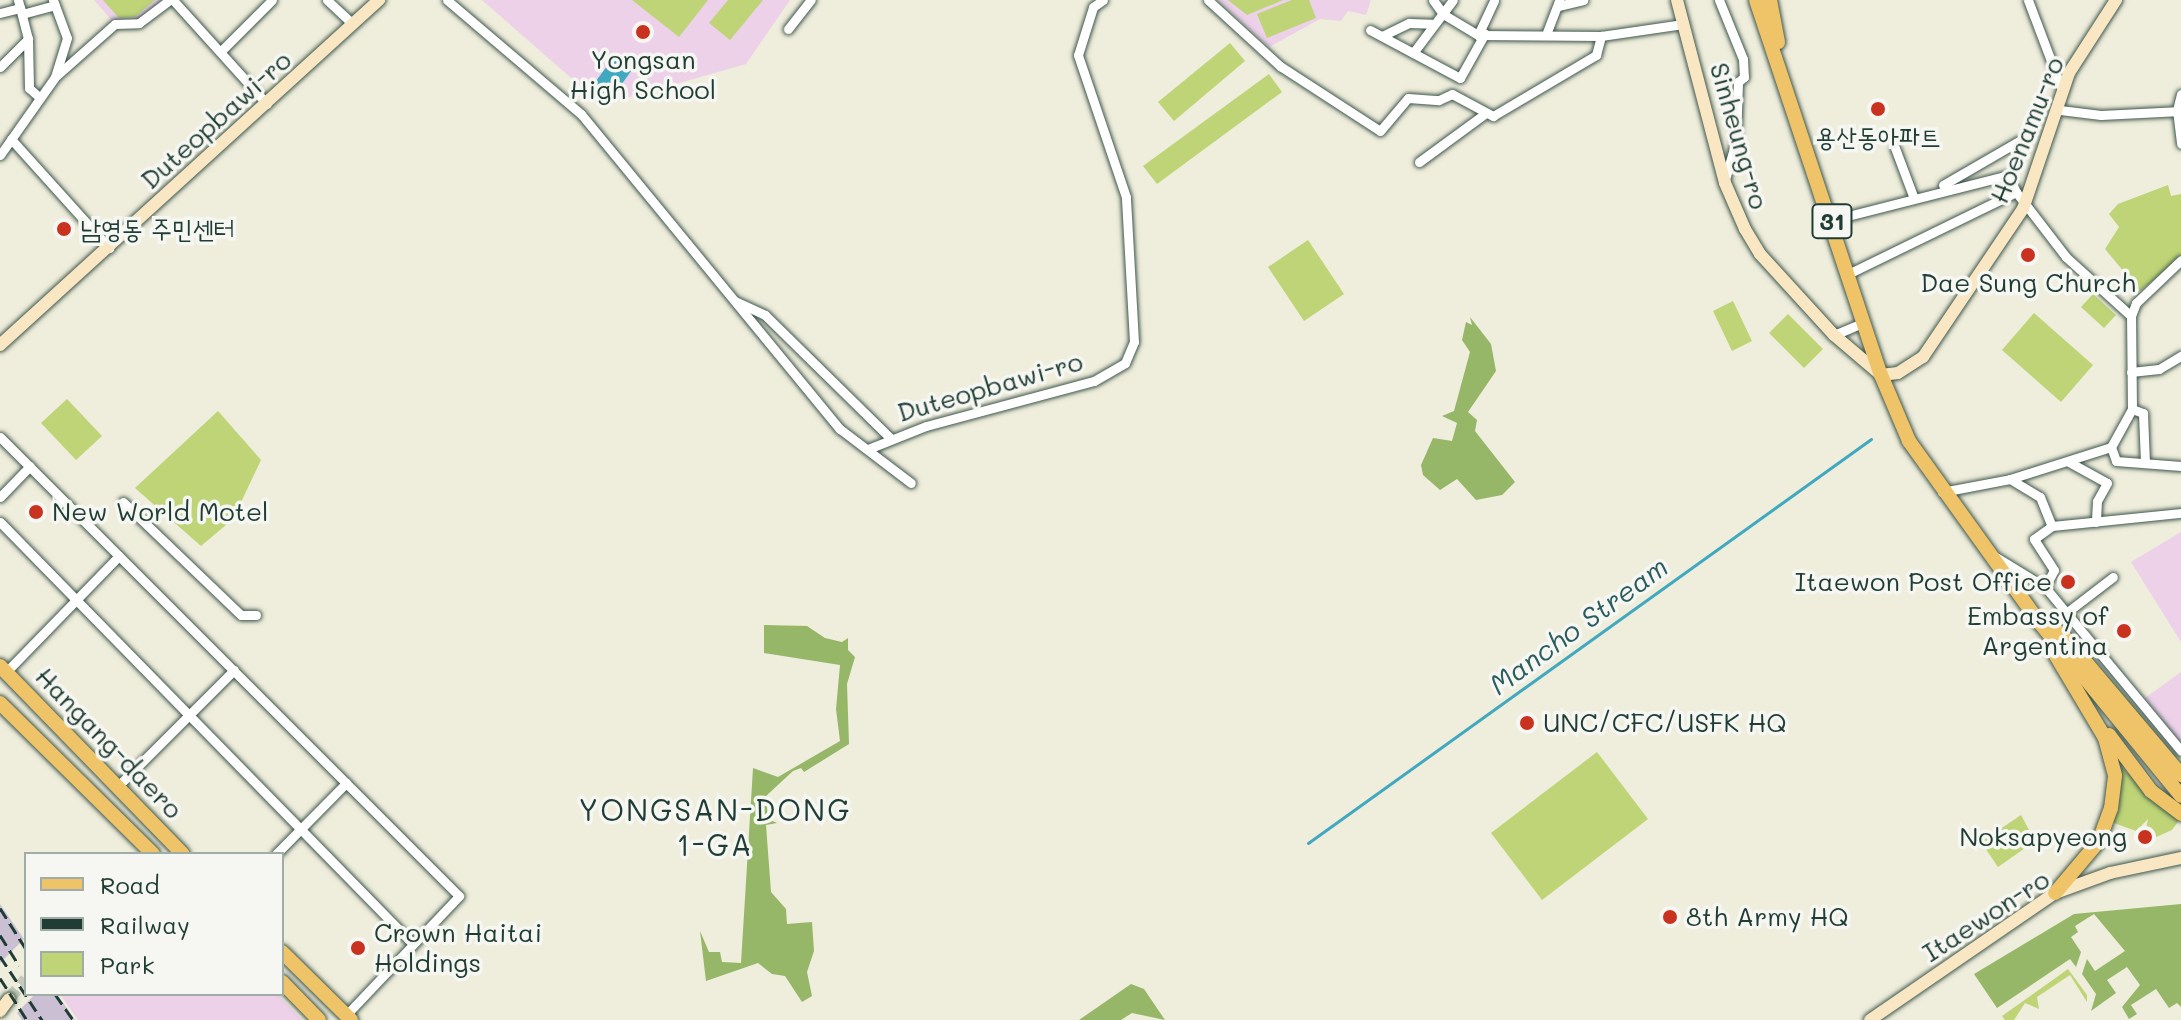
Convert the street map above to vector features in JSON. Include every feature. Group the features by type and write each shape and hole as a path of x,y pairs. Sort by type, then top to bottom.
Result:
{"main road":[{"name":"Duteopbawi-ro","path":"0,345 379,0"},
{"name":"Sinheung-ro","path":"1677,0 1725,183 1760,254 1834,335 1881,375"},
{"name":"31","path":"1756,0 1850,273 1881,375 1909,441 1942,492 2040,623 2181,796"},
{"name":"31","path":"1770,0 1781,67"},
{"name":"Hoenamu-ro","path":"1881,375 1898,373 1923,357 2021,196 2061,103 2069,73 2116,0"},
{"path":"2040,623 2064,673 2105,738 2114,786 2099,841 2055,893"},
{"path":"2040,623 2062,634 2181,775"},
{"name":"Hangang-daero","path":"3,669 181,852"},
{"path":"2064,673 2151,791 2181,814"},
{"name":"Hangang-daero","path":"0,703 147,852"},
{"path":"149,852 164,834"},
{"name":"Itaewon-ro","path":"1870,1020 2055,893 2110,873 2181,858"},
{"path":"284,954 348,1018"},
{"path":"284,984 319,1020"},
{"path":"0,1011 9,999"}],"street":[{"path":"0,155 38,96 55,77 115,24 139,23 171,0 267,104"},
{"path":"221,51 272,0"},
{"path":"327,0 353,24"},
{"name":"Duteopbawi-ro","path":"447,0 581,114 840,429 911,483"},
{"path":"788,29 811,0"},
{"name":"Duteopbawi-ro","path":"868,449 891,439 1094,381 1125,363 1134,342 1126,197 1078,55 1093,7 1103,0"},
{"path":"1208,0 1280,66 1380,131 1408,98 1439,100 1452,94 1482,34 1494,0"},
{"path":"1433,0 1443,14 1482,34 1547,32 1601,36 1683,24"},
{"path":"1413,53 1453,0"},
{"path":"1547,32 1558,3 1583,0"},
{"path":"1719,0 1743,59 1744,77 1738,82 1736,141 1725,183"},
{"path":"2028,0 2061,103 2101,115 2179,110"},
{"path":"0,13 54,2 67,38 55,77"},
{"path":"20,7 28,39 29,88 38,96"},
{"path":"1382,36 1409,23 1432,24"},
{"path":"1370,30 1460,78"},
{"path":"1452,94 1493,116 1596,55 1601,36"},
{"path":"0,67 28,39"},
{"path":"2181,94 2181,144"},
{"path":"1419,162 1486,113"},
{"path":"11,139 109,248"},
{"path":"1942,189 2019,141"},
{"path":"1895,148 1913,196"},
{"path":"1832,220 1913,196 2008,175 2066,257 2131,316"},
{"path":"1850,273 2021,196"},
{"path":"1942,492 2010,479 2111,447 2132,409 2131,316 2136,303 2181,260"},
{"path":"732,299 765,315 891,439"},
{"path":"1834,335 1864,322"},
{"path":"2131,372 2159,369 2181,356"},
{"path":"2132,409 2143,413 2145,462"},
{"path":"0,437 459,896 412,943 348,1018"},
{"path":"2111,447 2116,461 2181,466"},
{"path":"2065,461 2083,465 2107,483 2097,501 2096,522"},
{"path":"0,497 30,466"},
{"path":"2010,479 2040,497 2052,526"},
{"path":"123,502 241,615 256,615"},
{"path":"2045,587 2054,570 2034,539 2052,526 2181,513"},
{"path":"0,522 412,943"},
{"path":"1983,548 2045,587 2181,751"},
{"path":"3,669 119,556"},
{"path":"2066,613 2113,577"},
{"path":"118,786 234,670"},
{"path":"278,852 346,783"}],"shaded area":[{"path":"94,0 162,0 136,22 114,23"},
{"name":"Yongsan High School","path":"482,0 790,0 746,64 602,105"},
{"path":"1218,0 1371,0 1366,15 1348,11 1341,21 1320,19 1269,47"},
{"path":"2181,532 2181,642 2131,562"},
{"path":"2181,672 2181,743 2145,698"},
{"path":"0,904 24,939 0,963"},
{"path":"33,996 58,996 75,1020 22,1020 17,1013"},
{"path":"61,996 279,996 302,1020 78,1020"}],"green space":[{"path":"103,0 155,0 135,17 119,18"},
{"path":"632,0 708,0 679,37"},
{"path":"728,0 763,0 730,40 709,23"},
{"path":"1228,0 1283,0 1247,15"},
{"path":"1292,0 1309,0 1316,18 1267,38 1257,14"},
{"path":"1230,43 1245,61 1174,121 1158,102"},
{"path":"1269,74 1282,92 1157,184 1143,166"},
{"path":"2168,185 2171,196 2181,194 2181,257 2140,291 2105,249 2119,227 2109,214 2118,204"},
{"path":"1308,240 1344,294 1304,321 1268,267"},
{"path":"2093,294 2116,315 2104,328 2081,307"},
{"path":"1733,301 1752,341 1732,351 1713,311"},
{"path":"2034,313 2093,365 2061,402 2002,350"},
{"path":"1788,314 1823,349 1804,368 1769,333"},
{"path":"1470,317 1491,344 1496,371 1468,412 1477,420 1475,431 1515,482 1502,495 1476,500 1457,479 1440,490 1423,475 1421,465 1433,438 1452,441 1457,423 1442,416 1454,411 1470,352 1462,340 1466,322 1472,325"},
{"path":"67,399 102,436 76,460 41,423"},
{"path":"218,411 261,460 233,519 201,546 135,488"},
{"path":"764,625 807,626 825,638 842,642 848,638 848,650 855,657 847,684 849,744 804,772 801,768 793,771 766,796 768,819 777,823 766,825 771,892 786,909 787,924 812,922 814,951 807,972 812,996 802,1002 785,976 772,974 758,963 706,981 700,931 709,952 720,952 722,962 741,963 753,768 778,777 840,741 836,709 840,665 764,653"},
{"path":"1597,752 1648,819 1542,900 1491,833"},
{"path":"2121,767 2180,819 2172,830 2154,838 2146,829 2148,819 2136,831 2111,822"},
{"path":"2021,815 2035,841 1998,867 1981,842"},
{"path":"2181,904 2181,1007 2177,1003 2169,1008 2156,989 2131,1005 2137,1014 2129,1019 2122,1007 2140,985 2127,967 2107,980 2116,993 2091,1011 2096,994 2082,974 2087,959 2095,971 2125,951 2094,914 2075,926 2078,932 2071,937 2081,952 2076,967 2070,959 1997,1008 1974,974 2074,914"},
{"path":"2068,969 2087,995 2087,1002 2070,975 2037,997 2039,1009 2025,1003 2014,1020 2005,1020 2002,1016"},
{"path":"1131,984 1144,989 1165,1020 1132,1013 1121,1020 1079,1020"}],"water":[{"path":"616,54 634,67 611,99 593,85"}],"waterway":[{"name":"Mancho Stream","path":"1308,843 1871,439"}],"tunnel":[{"path":"9,999 24,981"}],"railway":[{"path":"0,908 24,946"},
{"path":"0,935 19,965"},
{"path":"0,956 24,993"},
{"path":"0,978 27,1020"},
{"path":"26,996 42,1020"},
{"path":"56,996 73,1020"}],"place":[{"name":"Yongsan High School","path":"643,32"},
{"name":"용산동아파트","path":"1878,109"},
{"name":"남영동 주민센터","path":"64,229"},
{"name":"Dae Sung Church","path":"2028,255"},
{"name":"New World Motel","path":"36,512"},
{"name":"Itaewon Post Office","path":"2068,582"},
{"name":"Embassy of Argentina","path":"2124,631"},
{"name":"UNC/CFC/USFK HQ","path":"1527,723"},
{"name":"Noksapyeong","path":"2145,837"},
{"name":"8th Army HQ","path":"1670,917"},
{"name":"Crown Haitai Holdings","path":"358,948"}],"district":[{"name":"YONGSAN-DONG 1-GA","path":"715,826"}]}
